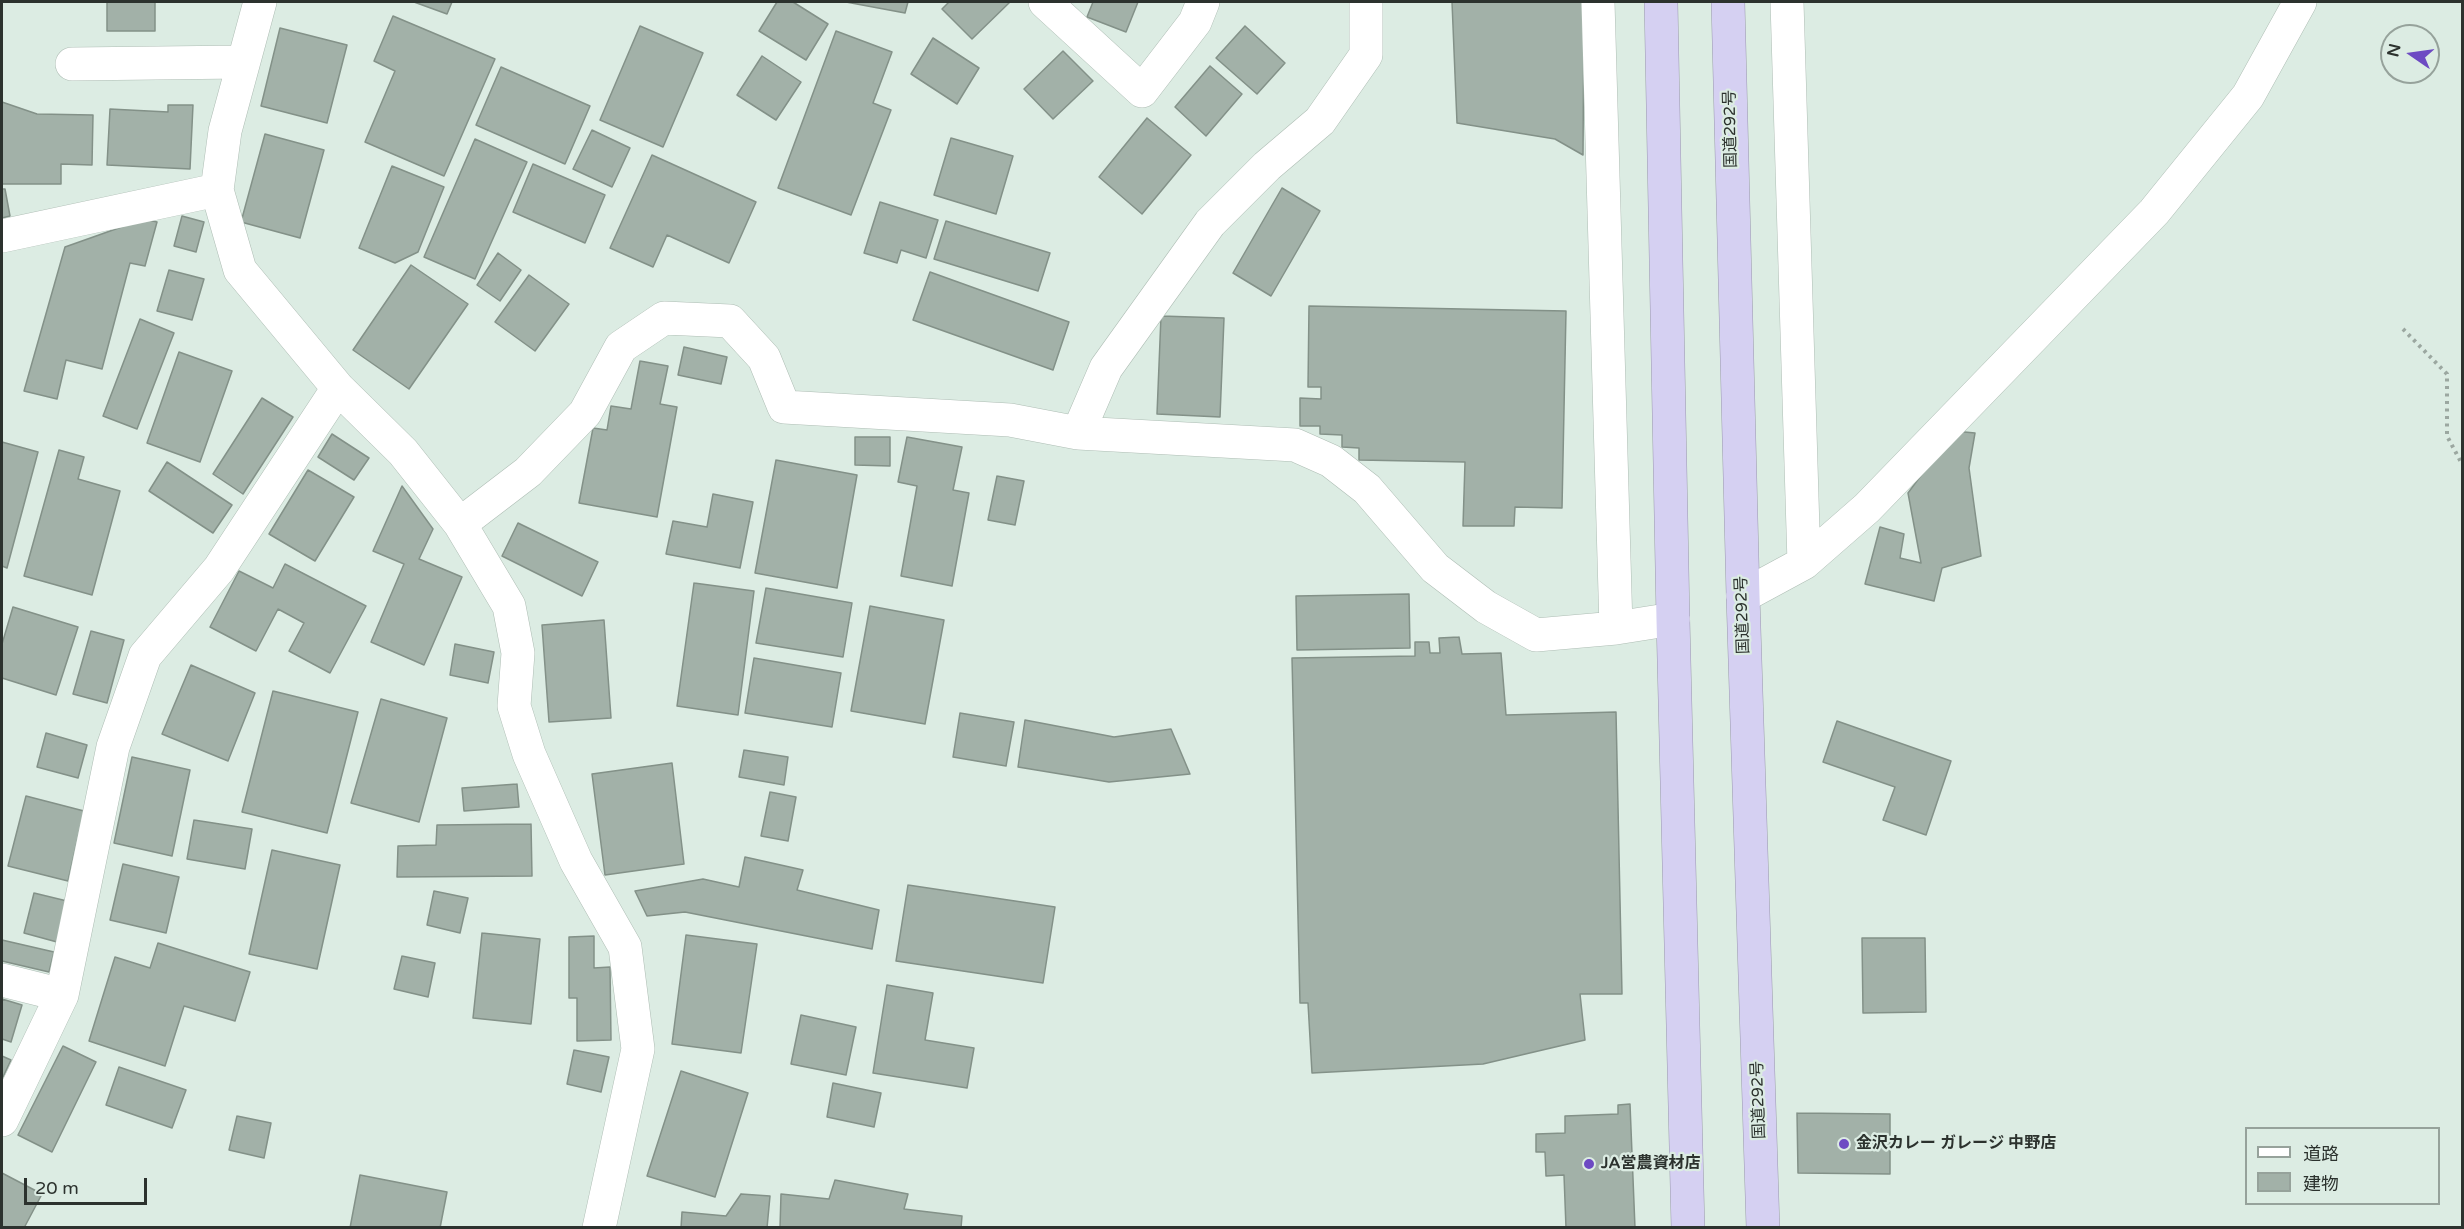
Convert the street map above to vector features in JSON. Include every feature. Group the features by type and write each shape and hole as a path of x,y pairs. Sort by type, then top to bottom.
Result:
{"highway":[{"path":"1661,2 1688,1227"},
{"name":"国道292号","path":"1728,2 1762,1227"}],"street":[{"path":"260,2 225,131 217,190 240,270 338,388 403,452 460,524 509,606 518,652 514,705 529,754 576,861 625,947 638,1049 599,1227"},
{"path":"1045,2 1142,91 1195,22 1203,2"},
{"path":"1078,433 1106,368 1210,223 1267,166 1320,121 1366,55 1366,2"},
{"path":"1598,2 1616,628"},
{"path":"1787,2 1804,563"},
{"path":"1743,596 1804,563 1867,508 2154,212 2248,96 2300,2"},
{"path":"72,64 242,62"},
{"path":"2,236 217,190"},
{"path":"460,524 528,472 585,413 621,347 664,318 730,321 764,358 784,406 1010,420 1078,433 1295,445 1331,461 1367,489 1435,568 1486,607 1536,635 1616,628 1673,619"},
{"path":"2,1120 62,995 113,747 145,656 219,569 338,388"},
{"path":"2,980 62,995"}],"path":[{"path":"2403,329 2447,374 2448,436 2463,464"}],"building":[{"path":"107,2 155,2 155,31 107,31"},
{"path":"414,2 452,2 447,14"},
{"path":"777,2 793,2 828,24 806,60 759,31"},
{"path":"846,2 908,2 905,13"},
{"path":"949,2 1010,2 972,39 942,9"},
{"path":"1093,2 1138,2 1126,32 1087,17"},
{"path":"1452,2 1581,2 1584,4 1583,155 1555,139 1457,123"},
{"path":"393,16 495,59 444,176 365,142 395,71 374,61"},
{"path":"640,26 703,53 663,147 600,120"},
{"path":"1245,26 1285,63 1257,94 1216,58"},
{"path":"280,28 347,45 327,123 261,106"},
{"path":"836,31 892,52 873,103 891,110 851,215 778,188"},
{"path":"933,38 979,68 957,104 911,74"},
{"path":"1063,51 1093,81 1053,119 1024,89"},
{"path":"762,56 801,82 776,120 737,95"},
{"path":"1210,66 1242,94 1206,136 1175,107"},
{"path":"501,67 590,106 565,164 476,125"},
{"path":"2,102 37,114 93,115 92,165 61,164 61,184 2,184"},
{"path":"168,105 193,105 190,169 107,165 110,109 168,112"},
{"path":"1147,118 1191,155 1142,214 1099,177"},
{"path":"592,130 630,148 612,187 573,169"},
{"path":"265,134 324,150 300,238 241,222"},
{"path":"951,138 1013,156 996,214 934,195"},
{"path":"475,139 527,162 475,279 424,257"},
{"path":"652,155 756,202 729,263 667,235 653,267 610,248"},
{"path":"533,164 605,195 585,243 513,212"},
{"path":"392,166 444,187 418,252 395,263 359,248"},
{"path":"1282,188 1320,211 1271,296 1233,273"},
{"path":"2,189 5,189 10,216 2,218"},
{"path":"880,202 938,220 926,258 901,250 897,263 864,253"},
{"path":"182,216 204,222 196,252 174,246"},
{"path":"144,219 157,222 145,266 130,263 102,369 66,360 57,399 24,391 65,247"},
{"path":"946,221 1050,253 1038,291 934,259"},
{"path":"498,253 521,270 500,301 477,285"},
{"path":"411,265 468,304 409,389 353,350"},
{"path":"169,270 204,279 192,320 157,311"},
{"path":"930,272 1069,322 1053,370 913,320"},
{"path":"529,275 569,304 535,351 495,322"},
{"path":"1309,306 1566,311 1562,508 1515,507 1514,526 1463,526 1465,462 1359,460 1359,448 1342,447 1342,435 1320,434 1320,426 1300,426 1300,398 1321,399 1321,387 1308,387"},
{"path":"1161,316 1224,318 1220,417 1157,414"},
{"path":"140,319 174,333 137,429 103,416"},
{"path":"684,347 727,357 721,384 678,375"},
{"path":"179,352 232,371 200,462 147,443"},
{"path":"640,361 668,366 660,404 677,407 657,517 579,503 593,428 607,430 611,406 631,409"},
{"path":"262,398 293,417 243,494 213,474"},
{"path":"1954,431 1975,433 1969,468 1981,556 1942,568 1934,601 1865,584 1880,527 1904,534 1900,558 1921,563 1908,493"},
{"path":"332,434 369,458 354,480 318,457"},
{"path":"855,437 890,437 890,466 855,465"},
{"path":"907,437 962,447 953,490 969,493 952,586 901,576 917,486 898,482"},
{"path":"2,442 38,452 7,568 2,566"},
{"path":"59,450 84,457 78,479 120,491 92,595 24,576"},
{"path":"776,460 857,475 837,588 755,573"},
{"path":"167,462 232,505 213,533 149,491"},
{"path":"308,470 354,497 315,561 269,534"},
{"path":"997,476 1024,481 1015,525 988,520"},
{"path":"402,486 433,529 419,559 462,577 424,665 371,642 404,564 373,551"},
{"path":"713,494 753,502 740,568 666,554 673,521 707,527"},
{"path":"518,523 598,562 582,596 502,556"},
{"path":"285,564 366,606 330,673 289,651 304,623 278,609 256,651 210,627 239,571 273,588"},
{"path":"694,583 754,591 738,715 677,706"},
{"path":"766,588 852,603 843,657 756,643"},
{"path":"1409,594 1410,648 1297,650 1296,596"},
{"path":"870,606 944,620 925,724 851,711"},
{"path":"13,607 78,627 56,695 2,678 2,644"},
{"path":"604,620 611,718 549,722 542,625"},
{"path":"91,631 124,640 107,703 73,694"},
{"path":"1459,637 1462,654 1501,653 1506,715 1616,712 1622,994 1580,994 1585,1040 1483,1064 1312,1073 1308,1003 1300,1003 1292,658 1415,656 1415,642 1429,642 1430,653 1440,653 1439,638"},
{"path":"455,644 494,652 488,683 450,675"},
{"path":"754,658 841,673 832,727 745,713"},
{"path":"191,665 255,693 228,761 162,734"},
{"path":"273,691 358,712 327,833 242,812"},
{"path":"381,699 447,718 419,822 351,803"},
{"path":"960,713 1014,722 1006,766 953,757"},
{"path":"1025,720 1114,737 1171,729 1190,774 1109,782 1018,767"},
{"path":"1837,721 1951,761 1926,835 1883,820 1895,787 1823,762"},
{"path":"46,733 87,745 78,778 37,767"},
{"path":"744,750 788,757 784,785 739,777"},
{"path":"132,757 190,770 172,856 114,843"},
{"path":"672,763 684,864 605,875 592,774"},
{"path":"517,784 519,807 464,811 462,788"},
{"path":"770,792 796,797 788,841 761,836"},
{"path":"26,796 84,811 68,881 8,866"},
{"path":"194,820 252,829 245,869 187,859"},
{"path":"531,824 532,876 397,877 398,846 436,845 437,825"},
{"path":"272,850 340,865 317,969 249,954"},
{"path":"745,857 803,870 797,890 879,910 872,949 685,912 647,916 635,891 703,879 739,887"},
{"path":"123,864 179,877 166,933 110,920"},
{"path":"908,885 1055,907 1043,983 896,961"},
{"path":"434,891 468,898 460,933 427,925"},
{"path":"34,893 67,901 57,942 24,933"},
{"path":"482,933 540,939 531,1024 473,1018"},
{"path":"686,935 757,944 741,1053 672,1044"},
{"path":"594,936 594,968 610,967 611,1040 577,1041 577,998 569,998 569,937"},
{"path":"1862,938 1925,938 1926,1012 1863,1013"},
{"path":"2,940 54,952 49,972 2,961"},
{"path":"158,943 250,972 235,1021 184,1006 165,1066 89,1041 115,957 150,968"},
{"path":"402,956 435,963 428,997 394,989"},
{"path":"887,985 933,993 925,1040 974,1048 967,1088 873,1073"},
{"path":"2,999 22,1005 11,1042 2,1039"},
{"path":"801,1015 856,1027 846,1075 791,1064"},
{"path":"63,1046 96,1062 52,1152 18,1135"},
{"path":"574,1050 609,1057 601,1092 567,1084"},
{"path":"2,1056 11,1060 2,1079"},
{"path":"119,1067 186,1090 172,1128 106,1105"},
{"path":"681,1071 748,1093 715,1197 647,1176"},
{"path":"833,1083 881,1093 874,1127 827,1117"},
{"name":"JA営農資材店","path":"1630,1104 1635,1228 1566,1228 1564,1175 1546,1176 1545,1152 1536,1152 1536,1134 1565,1133 1565,1116 1618,1114 1618,1105"},
{"name":"金沢カレー ガレージ 中野店","path":"1797,1113 1890,1114 1890,1174 1798,1173"},
{"path":"237,1116 271,1123 264,1158 229,1150"},
{"path":"2,1173 42,1194 24,1228 2,1228"},
{"path":"360,1175 447,1192 440,1228 350,1228"},
{"path":"835,1180 908,1194 904,1209 962,1216 961,1228 780,1228 781,1194 829,1199"},
{"path":"741,1194 770,1196 767,1228 681,1228 682,1212 726,1216"}],"place":[{"name":"金沢カレー ガレージ 中野店","path":"1844,1144"},
{"name":"JA営農資材店","path":"1589,1164"}]}
